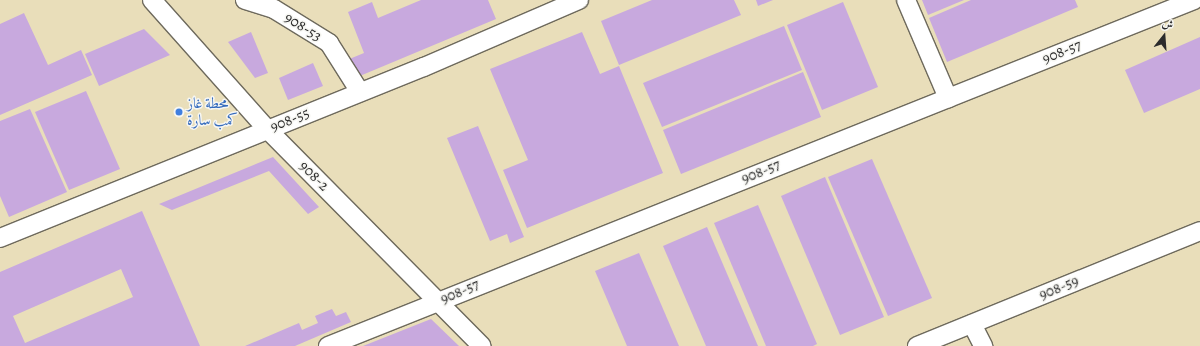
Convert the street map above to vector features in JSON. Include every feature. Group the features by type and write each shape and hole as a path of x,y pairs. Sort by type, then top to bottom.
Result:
{"street":[{"name":"908-2","path":"152,0 267,129 482,346"},
{"name":"908-53","path":"245,0 274,9 329,43 360,92"},
{"name":"908-55","path":"0,238 360,92 580,0"},
{"path":"906,0 948,98"},
{"name":"908-57","path":"328,346 1194,0"},
{"name":"908-59","path":"917,346 1200,231"},
{"path":"972,324 983,346"}],"building":[{"path":"421,0 488,0 496,19 355,78 347,60 364,53 348,12 372,2 378,18"},
{"path":"652,0 734,0 741,15 619,65 601,21"},
{"path":"756,0 773,0 758,6"},
{"path":"922,0 964,0 928,15"},
{"path":"971,0 1075,0 1078,7 947,62 929,18"},
{"path":"843,2 878,87 822,110 787,25"},
{"path":"24,13 48,65 81,50 92,75 0,115 0,24"},
{"path":"784,26 802,70 662,127 643,83"},
{"path":"144,29 170,55 99,86 85,54"},
{"path":"251,32 268,73 255,78 228,42"},
{"path":"582,32 600,74 619,66 663,173 527,228 503,170 528,160 490,69"},
{"path":"1200,37 1200,89 1144,113 1125,70"},
{"path":"313,63 323,86 288,100 279,78"},
{"path":"803,72 821,117 681,174 663,130"},
{"path":"86,91 120,169 69,190 35,112"},
{"path":"30,109 67,192 9,217 0,196 0,121"},
{"path":"478,126 524,237 510,243 507,234 490,241 447,138"},
{"path":"273,157 319,207 308,214 269,171 172,210 159,204"},
{"path":"872,159 932,298 888,316 828,177"},
{"path":"825,177 884,317 840,335 781,196"},
{"path":"758,205 817,344 813,346 766,346 714,223"},
{"path":"142,211 200,346 0,346 0,272","holes":["121,269 133,297 25,343 13,316"]},
{"path":"707,227 758,346 706,346 663,246"},
{"path":"639,253 679,346 627,346 595,271"},
{"path":"332,309 336,316 346,312 351,322 295,346 245,346 299,323 302,330 318,323 315,316"},
{"path":"431,319 459,346 363,346"}],"place":[{"name":"محطة غاز كمب سارة","path":"179,112"}]}
